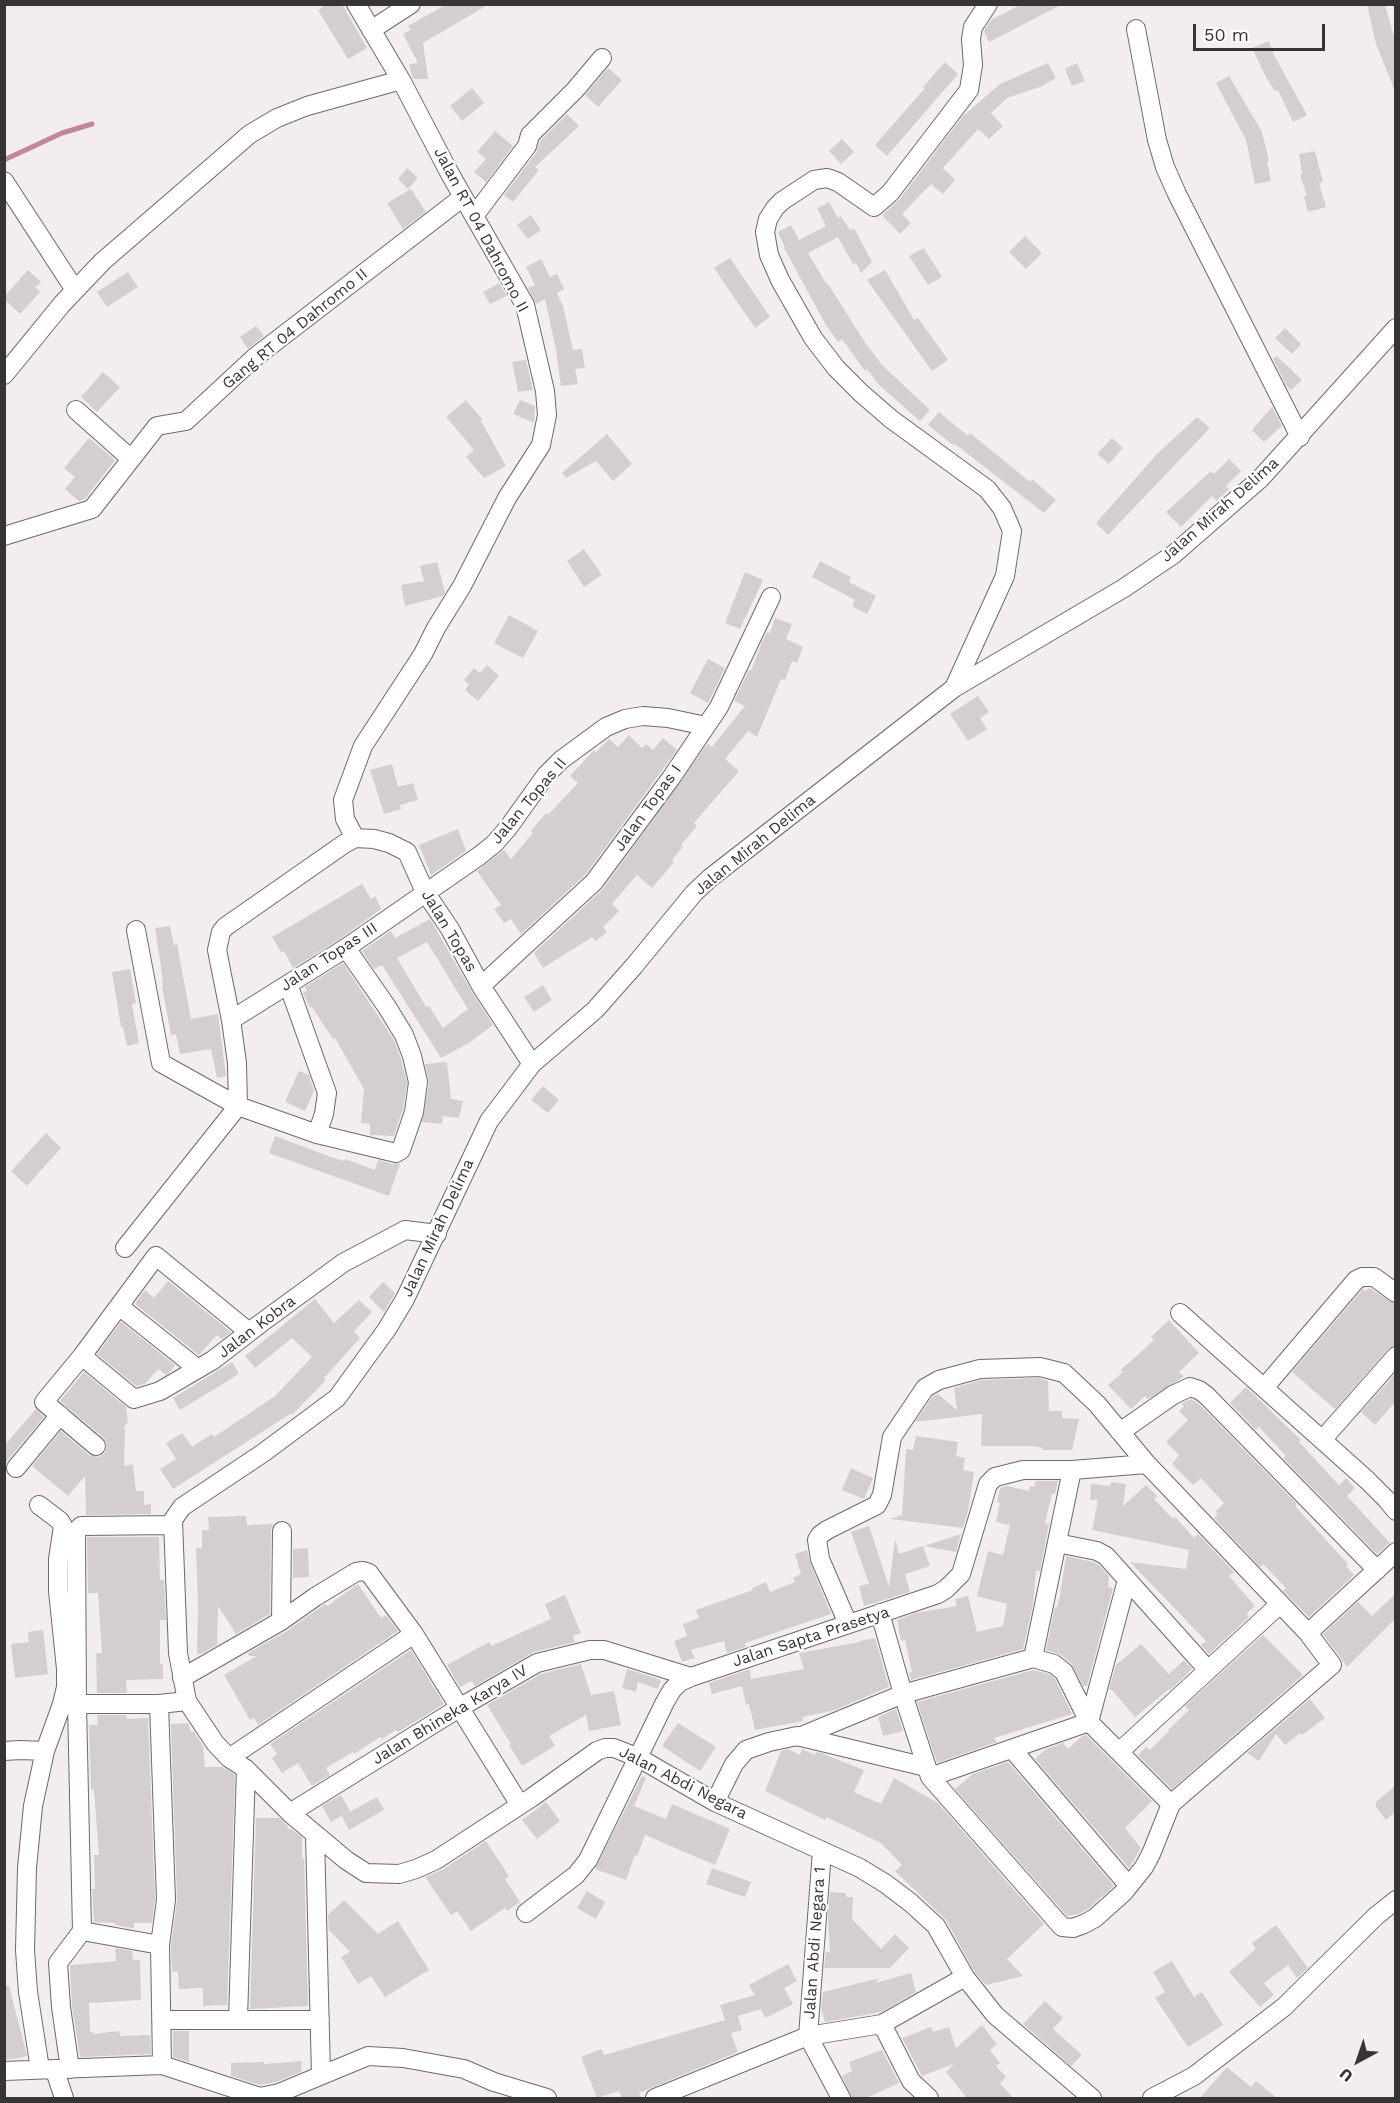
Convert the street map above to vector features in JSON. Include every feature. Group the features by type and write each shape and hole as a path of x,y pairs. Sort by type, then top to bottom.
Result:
{"street":[{"name":"Jalan RT 04 Dahromo II","path":"349,841 343,800 363,746 423,654 462,586 507,498 540,445 547,416 545,391 525,305 463,197 402,80 356,4"},
{"path":"371,30 411,4"},
{"path":"954,688 1005,576 1012,531 1002,508 987,489 891,419 861,393 830,360 813,338 780,280 769,255 765,232 768,219 775,208 814,180 827,178 838,182 874,207 890,193 969,90 973,65 971,39 973,27 987,4"},
{"path":"1136,29 1157,140 1165,167 1299,437"},
{"path":"474,216 526,146 530,135 575,90 602,58"},
{"path":"4,375 75,290 103,261 250,134 277,118 307,106 402,80"},
{"path":"4,180 75,290"},
{"name":"Gang RT 04 Dahromo II","path":"4,536 92,509 157,426 186,421 254,358 463,197"},
{"name":"Jalan Mirah Delima","path":"174,1519 198,1496 263,1453 337,1398 399,1309 437,1234 489,1120 532,1064 595,1010 694,893 710,878 954,688 1124,588 1174,554 1260,479 1395,328"},
{"path":"76,410 130,458"},
{"name":"Jalan Topas I","path":"481,986 594,882 671,778 719,707 771,597"},
{"name":"Jalan Topas II","path":"425,892 494,844 554,767 606,727 625,719 643,716 668,718 706,726"},
{"name":"Jalan Topas","path":"349,841 374,839 407,852 425,892 450,928 481,986 532,1064"},
{"path":"125,1248 238,1106 237,1063 217,951 221,932 349,841"},
{"name":"Jalan Topas III","path":"231,1020 346,948 425,892"},
{"path":"136,930 160,1063 238,1106 317,1134 396,1153 400,1150 414,1112 418,1082 412,1056 404,1035 346,948"},
{"path":"288,984 327,1094 324,1114 317,1134"},
{"name":"Jalan Kobra","path":"82,1356 134,1399 159,1391 213,1360 343,1263 405,1230 437,1234"},
{"path":"96,1446 44,1402 82,1356 156,1256 249,1332"},
{"path":"1264,1388 1356,1280 1362,1277 1374,1277 1395,1293"},
{"path":"119,1306 198,1369"},
{"path":"1180,1313 1367,1480 1395,1511"},
{"path":"1322,1440 1395,1356"},
{"path":"848,1624 820,1559 817,1540 827,1530 877,1506 882,1495 892,1437 925,1388 939,1380 980,1369 1040,1367 1057,1370 1072,1380 1097,1404 1147,1464 1308,1633 1332,1665 1171,1804 1151,1854 1129,1886 1095,1918 1073,1928 1062,1927 928,1772 880,1614"},
{"path":"1120,1432 1173,1395 1190,1387 1199,1390 1377,1570"},
{"path":"16,1468 60,1415"},
{"name":"Jalan Sapta Prasetya","path":"526,1913 576,1875 588,1860 668,1695 680,1682 939,1594 955,1582 961,1574 988,1484 995,1477 1023,1470 1072,1470 1147,1464"},
{"path":"1033,1658 1072,1470"},
{"path":"39,1505 63,1526 58,1559 58,1591 66,1687 45,1751 33,1806 27,1868 25,1950 34,2039 55,2070 64,2098"},
{"path":"55,2070 61,2007 58,1963 82,1931 77,1704 76,1531 81,1526 174,1519 178,1653 187,1701 159,1704 77,1704"},
{"path":"281,1621 282,1531"},
{"path":"1057,1543 1097,1551 1106,1556 1208,1670"},
{"path":"1308,1633 1395,1552"},
{"path":"182,1678 281,1621 356,1572 369,1573 414,1634 520,1805"},
{"path":"1089,1722 1127,1580"},
{"path":"1119,1752 1280,1604"},
{"path":"229,1758 414,1634"},
{"name":"Jalan Bhineka Karya IV","path":"290,1813 459,1708 537,1663 590,1650 604,1650 691,1677"},
{"path":"715,1802 734,1764 746,1750 769,1742 800,1737 903,1695 1033,1658 1054,1664 1064,1672 1089,1722 1171,1804"},
{"name":"Jalan Abdi Negara","path":"187,1701 215,1743 229,1758 246,1769 315,1835 366,1873 399,1874 436,1860 597,1751 614,1748 639,1758 715,1802 860,1868 911,1902 936,1926 965,1977 995,2015 1092,2098"},
{"path":"159,1704 166,1900 160,1945 162,2065"},
{"path":"800,1737 928,1772 1012,1749 1089,1722"},
{"path":"1012,1749 1129,1886"},
{"path":"4,1751 45,1751"},
{"path":"238,2019 246,1769"},
{"path":"315,1835 321,2074"},
{"name":"Jalan Abdi Negara 1","path":"808,2036 822,1851"},
{"path":"1152,2098 1194,2076 1284,2007 1395,1900"},
{"path":"82,1931 160,1945"},
{"path":"656,2098 808,2036 882,2024 965,1977"},
{"path":"162,2020 320,2020"},
{"path":"882,2024 911,2081 928,2098"},
{"path":"808,2036 841,2098"},
{"path":"4,2071 162,2065 260,2097 279,2093 368,2056 403,2058 464,2070 547,2098"}],"building":[{"path":"327,4 342,4 367,48 348,59 318,10"},
{"path":"447,4 489,4 423,43 428,79 413,79 409,64 418,63 403,34 411,30 408,26"},
{"path":"1022,4 1063,4 989,42 984,31 991,20"},
{"path":"1367,4 1385,4 1395,41 1395,91 1376,44"},
{"path":"1269,41 1274,55 1307,115 1293,122 1278,90 1275,91 1266,77 1252,48"},
{"path":"945,62 958,74 887,156 875,145"},
{"path":"1048,63 1056,78 1040,87 1007,98 991,113 1003,126 989,139 978,129 943,168 955,180 943,194 931,184 902,214 911,223 900,234 882,215 899,200 962,117 1000,84"},
{"path":"1077,63 1085,81 1072,86 1065,69"},
{"path":"608,68 622,80 598,107 585,95"},
{"path":"1229,76 1262,132 1271,181 1255,184 1246,140 1216,83"},
{"path":"472,88 484,103 462,121 450,106"},
{"path":"567,114 579,126 535,167 539,170 513,202 504,195 536,153 540,141"},
{"path":"495,131 513,146 486,182 474,172 486,159 477,152"},
{"path":"842,139 854,152 841,164 829,151"},
{"path":"1315,151 1323,182 1319,183 1326,207 1308,212 1304,197 1307,196 1300,175 1302,174 1299,154"},
{"path":"407,168 418,178 408,189 398,179"},
{"path":"411,189 426,212 403,229 387,203"},
{"path":"829,202 838,218 841,216 850,230 854,228 872,262 861,273 856,263 853,264 838,237 808,253 882,365 930,410 920,421 879,385 867,369 865,371 842,339 838,342 826,325 784,248 778,232 791,225 799,240 826,226 817,208"},
{"path":"531,215 541,230 528,239 517,225"},
{"path":"1025,236 1042,253 1026,269 1009,252"},
{"path":"924,248 942,277 928,285 909,256"},
{"path":"730,258 770,317 755,328 714,268"},
{"path":"541,259 550,277 557,274 564,289 557,293 563,306 573,350 582,349 585,368 575,369 578,384 561,386 545,299 536,304 528,288 535,285 526,267"},
{"path":"28,270 41,282 35,287 40,292 20,314 4,297"},
{"path":"885,270 914,320 918,318 948,360 932,371 867,280"},
{"path":"128,272 138,287 107,307 97,292"},
{"path":"499,283 507,296 490,304 483,292"},
{"path":"256,326 264,336 248,349 240,337"},
{"path":"1285,328 1301,344 1292,354 1275,338"},
{"path":"1277,356 1302,380 1291,390 1286,385 1273,359"},
{"path":"526,360 533,390 518,392 512,362"},
{"path":"103,372 120,387 97,412 81,397"},
{"path":"466,400 482,419 481,421 506,466 484,478 466,457 474,450 446,417"},
{"path":"520,400 535,406 534,423 513,414"},
{"path":"1272,407 1282,426 1264,442 1252,430"},
{"path":"939,412 968,436 970,433 1030,482 1032,479 1056,500 1044,513 955,444 953,445 928,425"},
{"path":"1197,417 1210,428 1108,535 1096,523 1158,453"},
{"path":"607,434 632,464 613,481 596,461 566,478 562,473"},
{"path":"89,438 115,460 85,499 79,501 65,489 75,477 64,468"},
{"path":"1112,438 1123,448 1109,464 1097,454"},
{"path":"1229,459 1241,471 1226,486 1229,489 1217,501 1212,496 1181,527 1166,512 1211,471 1214,474"},
{"path":"584,549 602,575 584,587 567,561"},
{"path":"820,561 851,577 849,582 876,596 867,614 852,606 855,600 812,577"},
{"path":"437,562 445,593 443,596 405,606 401,585 424,581 420,566"},
{"path":"745,572 763,580 740,629 725,623"},
{"path":"509,615 538,631 523,658 494,643"},
{"path":"775,618 792,624 786,639 803,647 797,663 792,661 785,680 781,679 757,737 748,731 725,759 739,771 694,823 697,826 681,845 683,847 672,860 674,862 652,888 637,875 612,904 619,911 603,927 607,932 596,941 592,937 543,968 534,953 603,889 705,747 708,744 712,747 745,706 734,701 749,670 751,671 767,632 770,633"},
{"path":"708,659 725,668 708,703 690,693"},
{"path":"487,665 499,676 478,701 465,690 469,685 464,680 474,668 480,673"},
{"path":"978,696 989,712 980,718 987,729 968,741 950,714"},
{"path":"629,735 642,748 646,744 653,750 663,738 677,750 586,874 521,934 511,919 504,923 494,909 501,905 477,871 504,850 511,859 546,813 548,815 578,783 570,776 594,750 596,752 609,739 618,747"},
{"path":"392,764 398,787 413,783 418,800 400,805 401,809 384,814 370,770"},
{"path":"458,829 466,851 431,875 419,845"},
{"path":"362,884 371,899 375,896 381,909 340,939 293,968 284,951 281,952 272,937"},
{"path":"430,919 493,1025 469,1043 441,1058 382,965 374,969 362,951 391,931 395,938","holes":["427,942 468,1009 443,1028 429,1006 426,1007 397,958"]},
{"path":"170,926 174,945 177,944 191,1019 218,1014 226,1076 217,1078 211,1049 180,1054 176,1034 171,1035 155,928"},
{"path":"343,963 394,1040 401,1059 407,1083 403,1109 394,1136 370,1135 370,1124 361,1123 364,1089 335,1038 333,1039 312,1007 310,1008 303,993 307,991 305,987"},
{"path":"130,969 136,1003 132,1004 139,1043 127,1046 123,1027 121,1027 112,972"},
{"path":"543,985 552,1000 534,1012 524,997"},
{"path":"447,1062 451,1099 463,1101 459,1118 443,1116 442,1124 422,1122 429,1083 425,1064"},
{"path":"299,1071 309,1075 314,1091 305,1111 285,1102"},
{"path":"543,1086 559,1100 548,1113 531,1100"},
{"path":"46,1133 61,1148 27,1186 11,1171"},
{"path":"275,1136 328,1156 344,1161 345,1159 375,1170 378,1160 393,1164 400,1163 389,1196 269,1153"},
{"path":"168,1281 231,1332 222,1339 217,1335 199,1355 135,1304 145,1290 154,1298"},
{"path":"383,1282 395,1293 384,1312 369,1297"},
{"path":"1369,1288 1395,1304 1395,1345 1388,1349 1335,1409 1292,1372 1363,1289 1366,1291"},
{"path":"315,1299 334,1323 359,1300 372,1312 354,1331 360,1338 324,1378 326,1380 292,1415 290,1414 173,1489 160,1469 176,1459 166,1443 182,1433 192,1447 212,1434 214,1437 275,1396 312,1357 292,1338 255,1368 245,1356"},
{"path":"1169,1320 1199,1353 1179,1372 1184,1376 1148,1399 1145,1396 1131,1409 1108,1385 1154,1340 1151,1337"},
{"path":"121,1322 175,1365 169,1373 166,1375 158,1369 145,1384 136,1386 97,1354"},
{"path":"232,1362 239,1374 180,1410 173,1398"},
{"path":"84,1372 126,1407 128,1422 122,1429 125,1427 124,1466 133,1464 136,1491 144,1491 144,1505 151,1504 151,1514 86,1515 85,1476 68,1496 32,1466 61,1431 89,1455 99,1457 105,1453 107,1447 104,1438 60,1401"},
{"path":"1395,1374 1395,1402 1375,1425 1361,1412"},
{"path":"1039,1378 1048,1381 1049,1411 1062,1411 1062,1418 1079,1419 1072,1450 1042,1450 1043,1448 1033,1446 981,1446 982,1414 915,1422 933,1396 938,1394 957,1410 954,1388 982,1380"},
{"path":"1246,1387 1301,1440 1299,1442 1339,1485 1346,1478 1355,1488 1347,1496 1390,1543 1377,1554 1283,1458 1286,1456 1259,1427 1256,1430 1230,1403"},
{"path":"1191,1399 1199,1404 1297,1504 1295,1506 1348,1564 1346,1566 1354,1575 1309,1617 1283,1591 1286,1588 1263,1564 1260,1567 1214,1518 1218,1514 1215,1512 1224,1503 1201,1478 1193,1485 1172,1464 1179,1455 1166,1442 1188,1420 1179,1411 1184,1406 1181,1404"},
{"path":"36,1409 44,1417 7,1461 4,1471 4,1446"},
{"path":"916,1436 958,1442 956,1456 965,1458 963,1470 974,1472 963,1528 890,1519 902,1515 906,1449 913,1450"},
{"path":"851,1468 873,1478 864,1499 842,1490"},
{"path":"1036,1481 1058,1481 1055,1494 1052,1494 1045,1523 1049,1524 1040,1571 1036,1571 1033,1604 1023,1649 911,1680 909,1673 912,1672 905,1640 901,1641 897,1620 916,1613 957,1606 955,1599 968,1596 977,1632 1003,1626 1007,1604 977,1596 988,1551 1003,1555 1010,1525 996,1522 1000,1488 1006,1486 1029,1491 1030,1486 1034,1487"},
{"path":"1111,1482 1126,1484 1123,1506 1146,1485 1157,1496 1154,1499 1173,1519 1175,1517 1194,1538 1198,1534 1234,1572 1229,1576 1255,1606 1246,1614 1249,1617 1209,1654 1201,1645 1206,1641 1130,1562 1186,1569 1189,1550 1092,1530 1098,1500 1090,1500 1091,1484 1110,1486"},
{"path":"246,1516 247,1525 273,1524 270,1614 236,1634 218,1606 217,1645 197,1654 196,1548 202,1548 202,1530 209,1530 208,1517"},
{"path":"869,1526 889,1587 895,1539 899,1554 923,1546 930,1566 905,1574 910,1592 864,1606 859,1586 869,1584 851,1532"},
{"path":"961,1534 956,1552 924,1546"},
{"path":"87,1537 159,1537 160,1580 164,1580 166,1620 160,1620 160,1664 163,1664 163,1679 126,1680 127,1693 97,1693 96,1653 102,1653 98,1593 88,1593"},
{"path":"308,1548 309,1577 293,1578 293,1549"},
{"path":"807,1550 831,1614 748,1642 745,1644 746,1647 727,1653 724,1641 691,1650 695,1658 682,1662 674,1641 687,1636 683,1624 699,1618 696,1610 753,1590 752,1588 766,1582 770,1592 795,1582 793,1578 801,1574 795,1554"},
{"path":"1066,1556 1099,1565 1109,1576 1108,1587 1113,1588 1087,1686 1083,1686 1071,1663 1061,1655 1046,1650 1055,1607 1057,1607 1060,1595"},
{"path":"358,1584 381,1618 386,1615 398,1631 258,1725 254,1718 250,1720 224,1675 257,1656 249,1656 248,1653 287,1631 325,1604 327,1606"},
{"path":"1395,1594 1395,1619 1347,1667 1323,1634 1358,1602 1372,1616"},
{"path":"565,1595 581,1633 573,1636 575,1642 534,1652 475,1686 472,1681 460,1687 447,1665 489,1642 491,1646 551,1619 545,1604"},
{"path":"43,1630 48,1674 15,1678 11,1644 29,1642 28,1632"},
{"path":"1263,1635 1303,1675 1172,1789 1138,1755 1146,1747 1150,1750 1189,1710 1185,1706"},
{"path":"875,1638 889,1687 835,1710 803,1717 803,1721 755,1730 742,1686 712,1694 709,1683 750,1669 751,1679 804,1669 799,1653"},
{"path":"1141,1644 1169,1674 1184,1660 1192,1669 1170,1690 1135,1717 1112,1690 1109,1690 1116,1665"},
{"path":"411,1650 444,1704 398,1732 396,1730 382,1739 380,1737 326,1768 330,1775 312,1786 298,1763 282,1773 272,1758 277,1754 270,1744"},
{"path":"581,1664 591,1695 614,1691 621,1725 589,1731 586,1715 549,1736 555,1746 522,1766 487,1705 541,1674"},
{"path":"627,1669 661,1680 658,1689 638,1682 636,1692 622,1688"},
{"path":"1033,1670 1049,1674 1055,1679 1072,1714 994,1738 997,1742 937,1763 917,1702"},
{"path":"1310,1699 1325,1718 1285,1745 1276,1734 1259,1761 1247,1753"},
{"path":"896,1709 903,1731 883,1736 878,1717"},
{"path":"97,1715 126,1715 127,1719 148,1718 155,1899 152,1923 134,1923 134,1928 115,1925 115,1923 94,1922 92,1889 95,1889 94,1855 99,1855 94,1790 91,1790 89,1725 98,1725"},
{"path":"188,1723 191,1732 194,1732 203,1746 205,1767 222,1767 235,1775 227,2005 203,2006 203,1988 179,1989 178,1971 172,1972 171,1946 177,1900 171,1724"},
{"path":"678,1723 716,1747 700,1771 662,1746"},
{"path":"1086,1735 1152,1801 1125,1828 1141,1848 1129,1868 1035,1759 1046,1749 1063,1743 1068,1749"},
{"path":"788,1749 800,1755 802,1749 815,1755 816,1752 821,1753 864,1770 854,1792 881,1804 894,1778 938,1803 1044,1924 1007,1959 1023,1976 986,1985 974,1971 946,1920 895,1871 902,1865 881,1843 826,1817 825,1820 765,1791 781,1751"},
{"path":"1008,1762 1114,1886 1079,1914 1067,1916 955,1789 973,1774"},
{"path":"642,1776 646,1778 634,1806 666,1819 672,1804 730,1829 715,1865 645,1835 626,1880 595,1869"},
{"path":"1395,1786 1395,1812 1386,1820 1376,1807 1376,1802"},
{"path":"341,1795 350,1811 331,1822 322,1806"},
{"path":"377,1797 384,1810 349,1830 342,1816"},
{"path":"546,1802 560,1821 537,1839 522,1820"},
{"path":"256,1818 280,1818 288,1829 302,1837 308,2006 250,2009"},
{"path":"486,1841 509,1876 505,1879 520,1902 507,1911 505,1908 471,1931 457,1911 451,1915 425,1877 442,1870"},
{"path":"712,1868 751,1882 745,1897 706,1884"},
{"path":"587,1891 605,1902 596,1919 577,1908"},
{"path":"830,1892 846,1893 846,1897 853,1897 852,1919 881,1949 895,1934 909,1948 890,1968 824,1968 826,1952 830,1952 828,1917"},
{"path":"344,1900 378,1934 398,1921 429,1970 385,1997 371,1976 358,1984 341,1957 350,1952 329,1930 328,1915"},
{"path":"1276,1925 1308,1968 1297,1978 1288,1965 1264,1983 1274,1995 1260,2007 1229,1972 1256,1949 1252,1943"},
{"path":"115,1948 132,1951 133,1960 140,1960 141,2000 89,2003 90,2032 93,2034 119,2031 120,2036 150,2035 151,2054 80,2057 72,2006 70,1966 116,1961"},
{"path":"1172,1961 1194,1997 1202,1992 1223,2025 1188,2047 1155,1998 1165,1992 1153,1972"},
{"path":"788,1964 797,1981 784,1988 793,2004 765,2018 761,2009 738,2016 742,2030 731,2033 738,2052 639,2093 641,2098 622,2098 619,2091 597,2098 581,2057 602,2049 604,2055 725,2020 720,2005 755,1995 749,1985"},
{"path":"911,1973 916,1992 881,2012 825,2022 821,2008 823,1992 880,1978 875,1983"},
{"path":"4,1986 9,1986 27,2056 4,2060"},
{"path":"1045,2001 1063,2018 1053,2029 1082,2055 1071,2066 1023,2024"},
{"path":"982,2025 997,2044 990,2050 1000,2063 996,2066 1006,2077 1000,2083 1013,2098 967,2098 946,2072 954,2064 922,2076 902,2038 931,2027 933,2032 949,2027 956,2048"},
{"path":"173,2031 189,2031 189,2062 173,2057"},
{"path":"882,2050 899,2083 866,2098 852,2098 842,2076 852,2071 849,2062"},
{"path":"302,2061 301,2072 276,2082 260,2085 231,2076 231,2063 264,2062 264,2064"},
{"path":"1227,2067 1251,2087 1256,2081 1277,2098 1200,2098"}],"waterway":[{"path":"4,160 62,133 92,124"}]}
